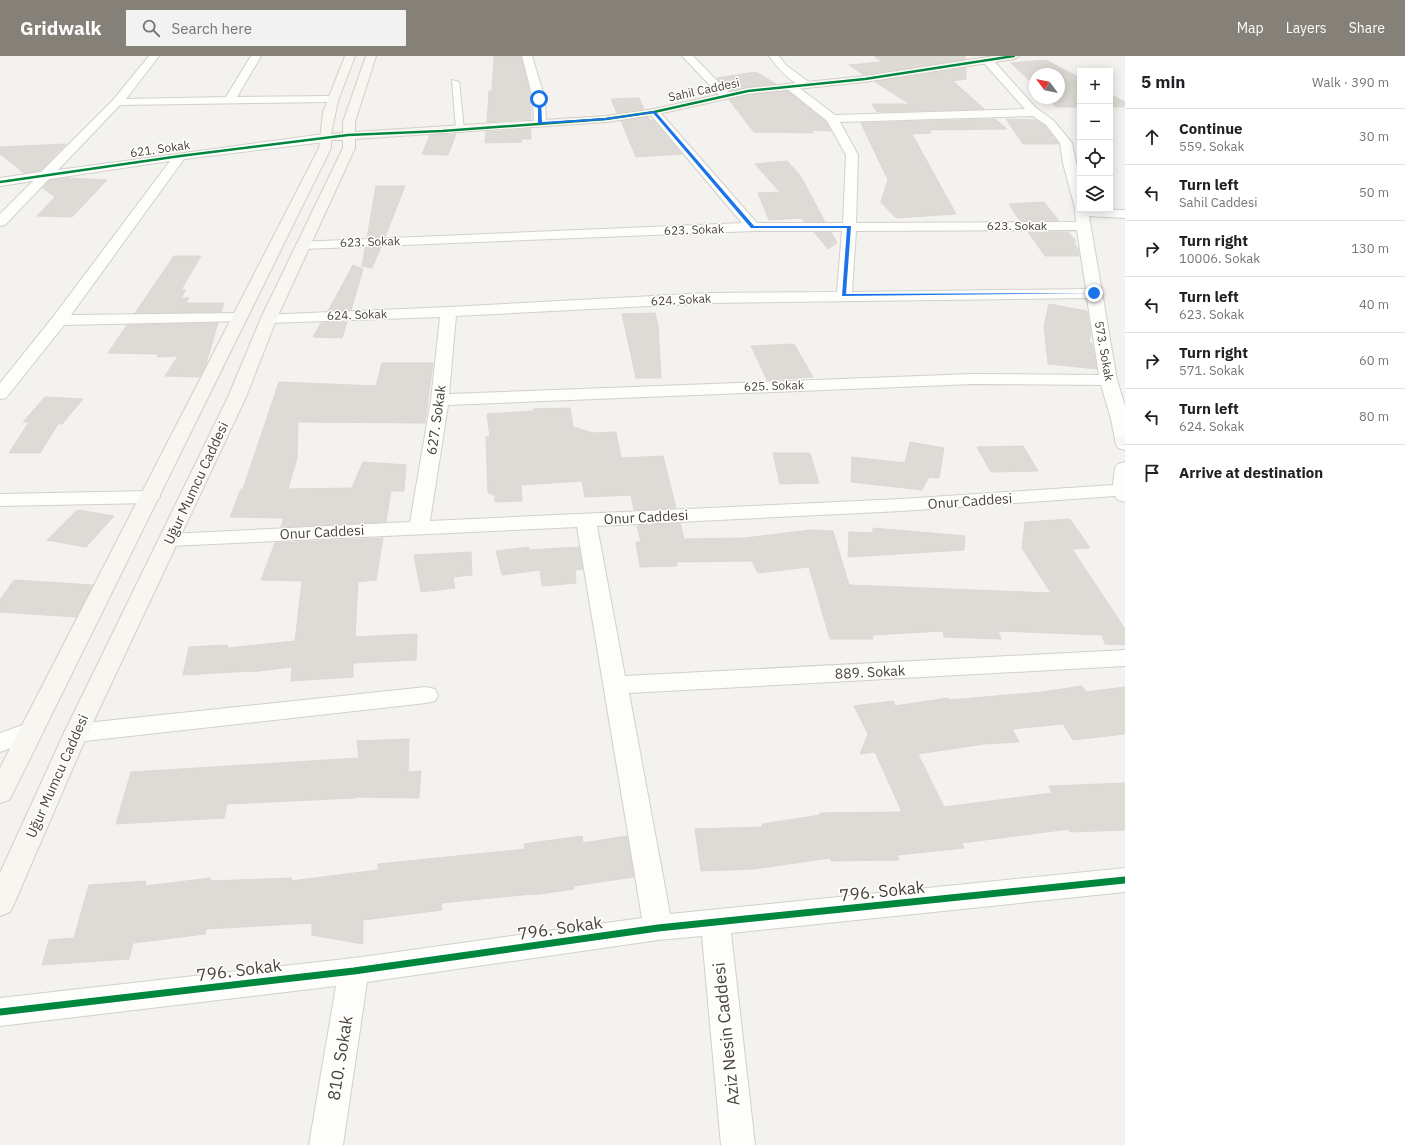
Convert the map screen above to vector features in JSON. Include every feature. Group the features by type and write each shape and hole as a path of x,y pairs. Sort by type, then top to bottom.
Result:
{"street":[{"path":"0,222 117,102 154,56"},
{"path":"230,100 256,56"},
{"path":"0,792 325,148 325,123 332,99 350,56"},
{"name":"Uğur Mumcu Caddesi","path":"0,904 76,733 170,540 237,397 269,318 349,148 349,122 371,56"},
{"path":"527,56 539,99 540,123"},
{"path":"687,56 726,96"},
{"path":"774,56 783,68 805,84"},
{"name":"Sahil Caddesi","path":"324,138 348,135 606,119 654,112 748,91 865,79 1014,56"},
{"name":"573. Sokak","path":"989,59 1036,112 1050,123 1066,143 1069,163 1082,213 1108,380 1120,419 1125,442"},
{"path":"790,86 832,120 852,155 844,295"},
{"path":"117,102 332,99"},
{"path":"654,112 752,227"},
{"path":"832,120 1036,112"},
{"name":"621. Sokak","path":"0,182 180,156 324,138"},
{"path":"0,394 59,320 180,156"},
{"name":"623. Sokak","path":"304,245 752,227 849,227 1082,213 1125,214"},
{"name":"624. Sokak","path":"269,318 448,312 709,298 844,295 1094,293"},
{"name":"627. Sokak","path":"420,527 440,400 448,312"},
{"path":"59,320 239,318"},
{"name":"625. Sokak","path":"440,400 973,379 1108,380"},
{"path":"1124,493 1125,468"},
{"name":"Onur Caddesi","path":"170,540 1124,493"},
{"path":"0,500 150,497"},
{"path":"586,519 658,928"},
{"name":"889. Sokak","path":"615,685 1125,658"},
{"path":"76,733 426,695"},
{"path":"0,743 31,731"},
{"name":"796. Sokak","path":"0,1012 354,971 658,928 1125,880"},
{"name":"Aziz Nesin Caddesi","path":"714,923 738,1145"},
{"name":"810. Sokak","path":"326,1145 354,971"}],"lane":[{"path":"455,82 460,129"}],"building":[{"path":"494,56 521,56 531,97 531,119 487,122 489,91 492,91"},
{"path":"874,56 965,56 965,59 864,75 849,65 882,62"},
{"path":"1046,60 1061,68 1029,68 1029,80 1011,63"},
{"path":"966,68 966,79 953,81 984,109 877,112 872,104 910,104 875,82"},
{"path":"1065,70 1077,76 1077,107 1056,107 1053,104 1065,104"},
{"path":"756,72 776,84 729,91 717,78"},
{"path":"788,91 826,122 831,131 812,130 813,133 754,132 729,100 748,95"},
{"path":"1113,96 1125,102 1125,107 1113,107"},
{"path":"639,98 644,109 617,113 611,99"},
{"path":"648,117 650,120 653,120 682,154 636,157 621,121"},
{"path":"995,119 1007,129 929,130 931,133 912,134 956,214 896,218 881,202 888,180 861,123"},
{"path":"1006,119 1036,120 1045,126 1059,144 1023,144"},
{"path":"531,129 531,139 521,139 522,142 485,143 486,132"},
{"path":"456,134 448,155 422,154 430,135"},
{"path":"66,144 40,171 24,173 0,154 0,147"},
{"path":"787,161 800,175 825,222 805,222 801,218 769,220 758,193 780,192 755,164"},
{"path":"68,178 107,180 72,217 37,216 55,197 43,188 50,180"},
{"path":"376,186 405,186 385,237 367,238"},
{"path":"1044,202 1059,221 1020,221 1009,204"},
{"path":"814,232 831,232 837,243 828,249"},
{"path":"1028,232 1068,232 1076,241 1073,241 1078,249 1079,256 1045,256"},
{"path":"381,247 372,268 362,266 365,248"},
{"path":"174,256 201,256 181,290 186,290 181,298 189,298 186,303 224,303 221,312 135,313"},
{"path":"353,265 363,269 351,310 328,311"},
{"path":"1049,304 1087,311 1091,333 1089,342 1092,343 1097,369 1048,364 1044,326"},
{"path":"655,313 658,325 661,378 636,378 622,314"},
{"path":"347,322 342,338 313,337 321,323"},
{"path":"218,323 205,367 199,377 165,376 178,356 157,357 158,354 108,353 127,325"},
{"path":"794,344 813,377 767,380 751,346"},
{"path":"382,363 433,363 425,423 298,422 297,458 288,489 352,488 363,462 406,465 404,491 391,491 386,522 281,527 284,518 230,517 241,489 243,489 279,382 376,386"},
{"path":"45,397 83,399 62,424 58,424 40,453 9,453 29,422 23,422"},
{"path":"570,408 573,427 593,433 616,432 621,458 663,456 676,508 634,510 631,495 585,497 582,481 521,485 522,501 495,502 495,495 488,493 486,437 490,437 487,414 534,411 533,409"},
{"path":"910,442 944,448 939,478 929,477 922,490 851,482 852,457 905,463"},
{"path":"1023,446 1038,471 991,472 977,447"},
{"path":"773,453 810,453 819,483 780,484"},
{"path":"77,510 114,516 86,547 47,540"},
{"path":"1070,519 1090,548 1072,549 1125,629 1125,645 1105,644 1102,635 998,631 1001,639 944,637 943,631 872,635 873,639 830,639 809,567 758,573 752,561 676,562 677,566 640,567 636,542 641,542 637,526 680,523 684,539 745,538 811,530 833,531 849,585 1051,593 1022,548 1025,522"},
{"path":"873,528 965,536 964,550 848,557 849,532 873,533"},
{"path":"383,538 376,580 358,582 355,637 417,634 416,660 353,663 353,677 291,681 292,667 250,672 183,675 189,647 227,645 228,648 295,641 302,581 261,580 275,543"},
{"path":"529,547 529,550 579,547 583,569 575,570 576,583 542,586 540,570 502,575 496,551"},
{"path":"471,552 472,575 453,577 455,588 421,592 414,555"},
{"path":"14,580 93,585 76,617 0,612 0,600"},
{"path":"1082,686 1086,692 1125,687 1125,734 1073,740 1063,724 1012,729 1019,742 984,744 918,754 944,807 1052,793 1049,786 1125,783 1125,830 1070,832 1069,829 962,843 964,848 897,855 899,860 831,861 830,858 754,869 701,871 695,829 763,827 762,824 820,815 820,813 902,812 875,752 860,754 868,734 854,706 893,701 895,706 948,698 949,700 1042,692"},
{"path":"409,739 408,772 421,771 419,798 355,797 227,804 224,818 116,824 131,772 359,758 357,741"},
{"path":"582,836 583,843 627,836 634,877 573,886 574,889 533,895 441,903 442,910 363,920 363,944 312,935 312,923 206,929 205,934 133,943 129,959 42,965 49,940 74,938 89,885 146,881 145,886 211,878 210,881 292,878 291,881 378,870 378,864 525,849 524,844"}],"cycle path":[{"path":"0,182 180,156 348,135 442,131 606,119 654,112 748,91 865,79 1014,56"},
{"path":"0,1012 354,971 658,928 1125,880"}],"route":[{"path":"539,99 540,123 606,119 654,112 696,159 752,227 849,227 844,295 1094,293"}]}
